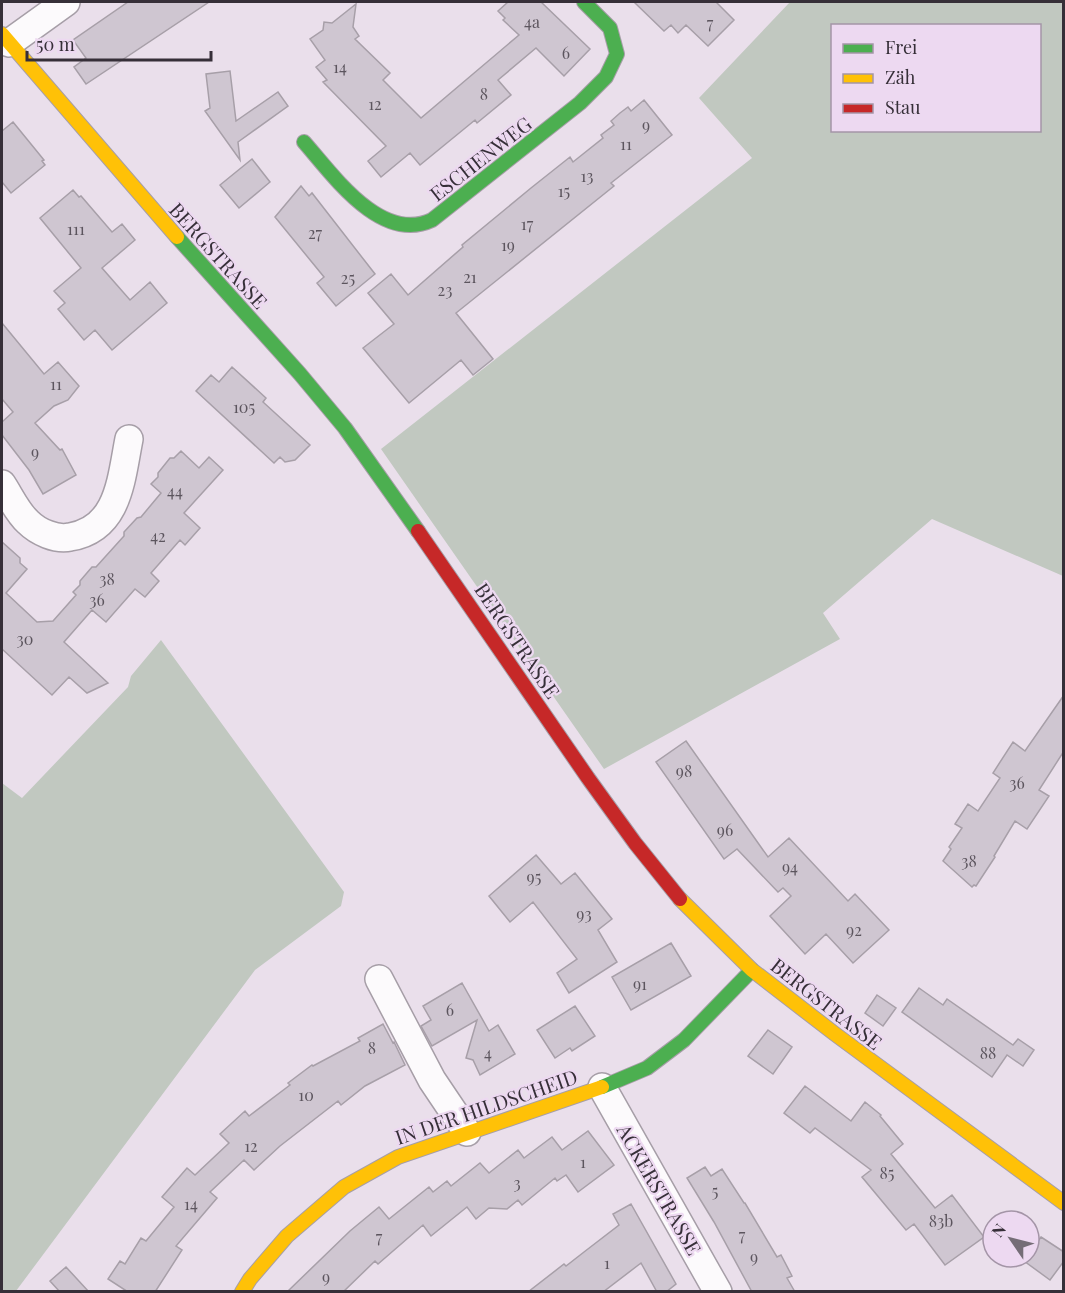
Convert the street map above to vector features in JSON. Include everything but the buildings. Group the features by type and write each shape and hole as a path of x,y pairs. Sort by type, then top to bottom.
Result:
{"street":[{"path":"5,38 66,2"},
{"name":"ESCHENWEG","path":"304,142 370,211 392,222 409,226 424,224 435,218 529,145 580,103 606,77 617,54 610,28 584,2"},
{"name":"BERGSTRASSE","path":"5,38 345,428 635,843 678,897 752,970 1064,1203"},
{"path":"2,484 27,521 42,531 62,538 79,536 103,520 112,507 119,491 129,439"},
{"name":"IN DER HILDSCHEID","path":"242,1292 286,1236 344,1187 398,1157 602,1087 647,1068 684,1040 752,970"},
{"path":"379,979 432,1080 467,1132"},
{"name":"ACKERSTRASSE","path":"602,1087 718,1292"}],"shaded area":[{"path":"790,2 1063,2 1063,576 932,519 823,613 840,639 604,769 381,449 752,158 699,98"},
{"path":"161,640 344,892 341,906 255,970 16,1291 2,1291 2,783 22,798 128,687 131,676"}],"traffic: fast":[{"path":"304,142 344,188 377,215 395,223 413,225 432,220 580,103 606,77 617,54 610,28 584,2"},
{"path":"177,237 300,374 345,428 418,531"},
{"path":"602,1087 647,1068 684,1040 752,970"}],"traffic: slow":[{"path":"2,34 177,237"},
{"path":"680,899 752,970 1064,1203"},
{"path":"242,1292 250,1279 287,1236 344,1187 398,1157 602,1087"}],"traffic: jam":[{"path":"418,531 588,778 635,843 680,899"}]}
